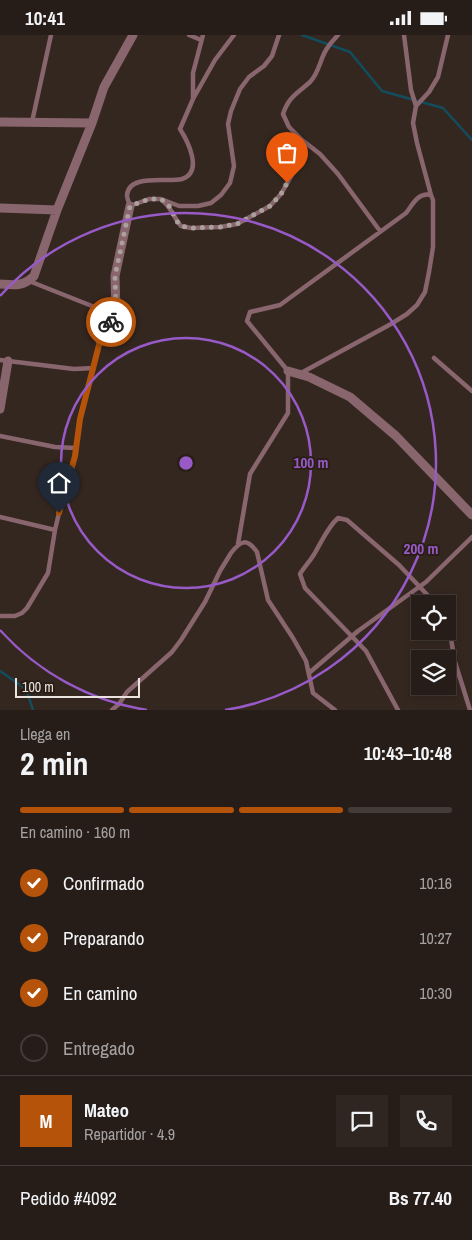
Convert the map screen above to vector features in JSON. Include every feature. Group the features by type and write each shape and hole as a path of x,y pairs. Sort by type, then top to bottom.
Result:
{"street":[{"path":"0,284 18,285 29,281 34,276 104,87 133,35"},
{"path":"0,122 92,123"},
{"path":"100,341 116,312 115,276 130,206"},
{"path":"0,209 57,210"},
{"path":"0,409 4,361"},
{"path":"288,371 309,377 350,397 396,436 472,515"}],"lane":[{"path":"32,122 51,35"},
{"path":"189,35 202,37 193,73 194,99"},
{"path":"234,35 215,60 180,129 192,153 194,163 191,173 184,179 135,183 127,195 130,206 149,199 161,199 179,206 198,206 211,203 221,195 230,183 234,166 228,124 231,111 240,89 249,77 264,66 272,56 279,35"},
{"path":"338,35 327,48 312,81 299,90 286,104 283,113 289,127 320,154 338,174 380,231"},
{"path":"299,373 407,314 417,305 425,292 433,247 433,200 413,123 416,106 411,90 404,35"},
{"path":"416,106 429,92 438,77 448,35"},
{"path":"161,199 171,208 175,219 181,226 191,228 220,227 237,224 270,206 281,194 293,173 302,140"},
{"path":"112,710 119,704 127,692 172,652 205,602 220,571 238,544 250,474 288,413 288,371 247,321 250,312 280,305 406,213 417,198 425,194 432,195"},
{"path":"0,616 15,616 22,613 48,573 55,530 75,456 80,419 94,368 103,323 101,314 97,309 29,281"},
{"path":"434,358 472,391"},
{"path":"4,361 74,369 94,368"},
{"path":"0,437 55,447 76,447"},
{"path":"0,517 55,530"},
{"path":"398,710 366,651 305,588 300,574 316,552 327,530 338,518 347,520 399,565 427,595"},
{"path":"308,673 352,636 426,582 472,537"},
{"path":"238,544 248,542 257,552 268,600 306,661 313,693 335,710"},
{"path":"451,640 455,662 470,710"}],"waterway":[{"path":"302,35 350,52 382,91 443,108 472,140"},
{"path":"0,671 26,689 33,710"}],"way so far":[{"path":"111,322 116,312 115,276 130,206 149,199 161,199 171,208 175,219 181,226 191,228 220,227 237,224 270,206 281,194 287,183"}],"route":[{"path":"59,513 75,456 80,419 100,341 111,322"}]}
